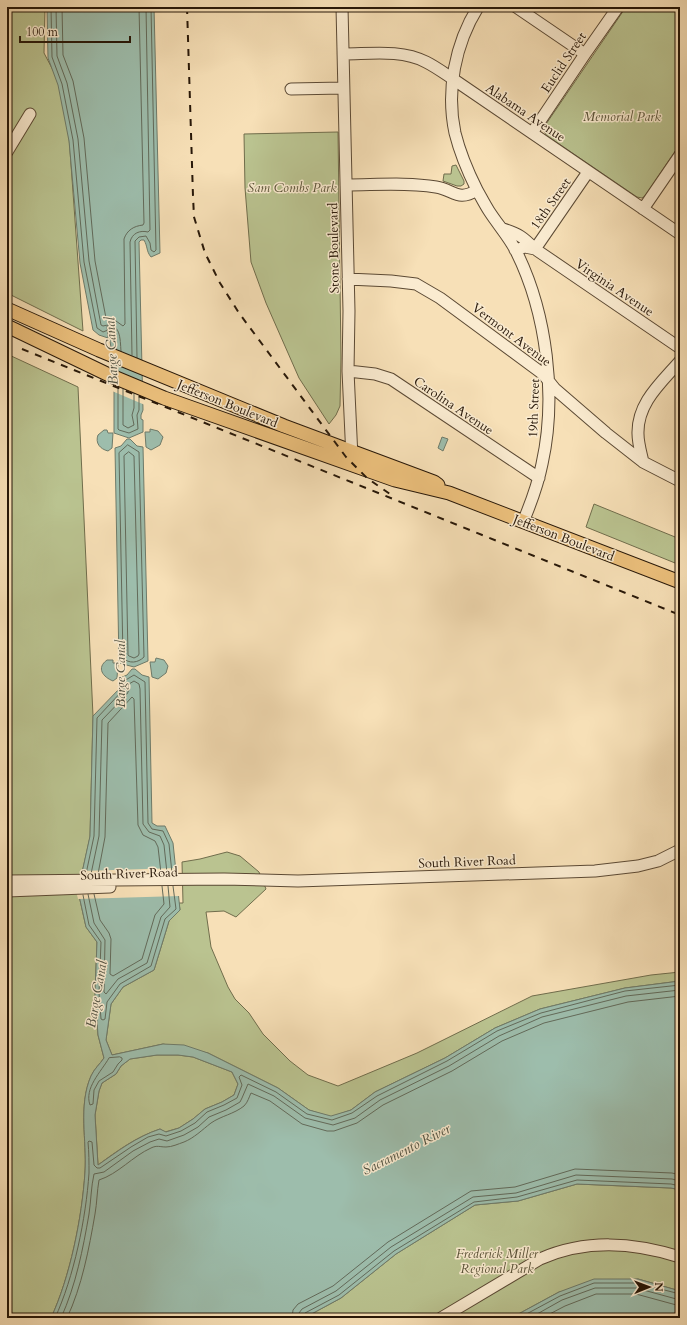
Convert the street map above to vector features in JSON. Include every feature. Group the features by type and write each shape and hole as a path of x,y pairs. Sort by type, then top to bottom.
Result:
{"main road":[{"name":"Jefferson Boulevard","path":"7,309 146,370 284,426 434,482 449,493"},
{"name":"Jefferson Boulevard","path":"7,326 109,375 164,398 395,480 449,493 680,582"}],"street":[{"name":"Stone Boulevard","path":"342,7 348,279 348,371 352,464"},
{"path":"346,186 406,184 439,188 462,196 468,196 477,190 465,164 456,133 453,114 453,79 464,33 478,7"},
{"path":"516,7 585,54"},
{"name":"Euclid Street","path":"532,133 618,7"},
{"name":"Alabama Avenue","path":"343,54 404,55 426,62 680,234"},
{"path":"291,89 343,88"},
{"path":"7,152 30,114"},
{"path":"643,209 680,155"},
{"name":"18th Street","path":"534,249 588,172"},
{"name":"Virginia Avenue","path":"477,190 515,250"},
{"name":"Virginia Avenue","path":"503,229 525,239 534,249 680,348"},
{"path":"515,250 525,247 534,249"},
{"name":"19th Street","path":"515,250 522,264 536,308 544,341 549,381 547,435 542,465 536,489 523,522"},
{"name":"Vermont Avenue","path":"348,279 416,284 440,298 543,374 555,388 606,433 643,462 680,481"},
{"path":"643,462 638,433 642,408 648,398 680,361"},
{"name":"Carolina Avenue","path":"348,371 375,374 391,379 539,478"},
{"name":"South River Road","path":"9,886 283,879 298,881 595,871 638,866 658,861 680,850"},
{"path":"441,1318 540,1259 569,1249 586,1245 603,1244 643,1248 680,1257"}],"green space":[{"path":"7,7 45,7 44,53 66,95 83,331 7,293"},
{"name":"Memorial Park","path":"626,7 672,7 680,13 680,144 645,196 642,198 637,197 546,135 544,131 544,127"},
{"name":"Sam Combs Park","path":"338,132 341,358 340,406 336,415 329,424 299,378 266,303 251,262 245,188 244,134"},
{"path":"456,165 464,181 464,184 461,186 443,181 444,174 451,174 452,166"},
{"path":"7,354 78,387 93,716 90,837 78,891 86,927 97,942 95,993 98,1035 104,1058 92,1073 87,1087 84,1111 85,1172 78,1228 64,1284 51,1318 7,1318"},
{"path":"594,504 680,539 680,565 586,527"},
{"path":"227,852 240,856 259,872 266,889 236,917 224,911 206,912 211,947 228,987 235,999 249,1013 263,1034 290,1061 308,1075 338,1086 417,1053 532,996 651,975 680,972 680,981 625,988 540,1009 495,1028 445,1058 375,1092 351,1110 331,1117 309,1110 278,1088 208,1053 163,1044 112,1055 106,1040 111,1004 123,987 154,970 169,921 180,910 179,903 183,903 182,862"},
{"path":"157,1055 193,1057 232,1072 238,1084 234,1095 205,1109 179,1128 165,1132 160,1129 135,1140 98,1165 95,1115 99,1091 102,1083 116,1074 121,1066 130,1059"},
{"name":"Frederick Miller Regional Park","path":"577,1184 671,1188 680,1190 680,1291 638,1279 559,1292 511,1318 304,1318 341,1298 396,1254 475,1205 518,1201"}],"water":[{"path":"47,7 154,7 160,253 151,257 148,253 144,240 139,242 143,410 141,419 143,420 143,432 129,438 114,433 114,370 108,326 108,338 99,335 93,330 80,263 69,141 58,85 48,58"},
{"path":"150,429 158,431 163,437 160,445 151,450 146,447 145,432 150,432"},
{"path":"104,430 107,430 108,433 113,433 112,448 108,451 103,449 97,441 98,435"},
{"path":"442,437 448,439 443,451 438,448"},
{"path":"127,439 130,439 137,446 143,447 148,661 134,667 119,663 115,448 121,446"},
{"path":"156,658 164,660 168,666 166,673 158,679 152,677 150,662 155,662"},
{"path":"107,660 113,660 113,663 118,663 117,678 113,681 104,675 101,669"},
{"path":"132,669 135,669 142,675 149,677 152,823 157,826 165,826 173,843 180,910 169,921 154,970 123,987 111,1004 106,1040 112,1055 163,1044 184,1045 208,1053 278,1088 309,1110 331,1116 351,1110 375,1092 445,1058 495,1028 540,1009 625,988 680,981 680,1190 671,1188 577,1184 518,1201 475,1205 396,1254 341,1298 304,1318 51,1318 64,1284 78,1228 85,1172 84,1111 87,1087 92,1073 104,1058 98,1035 95,993 97,942 86,927 78,891 90,836 93,716 120,688 120,678 127,675","holes":["157,1055 193,1057 232,1072 238,1084 234,1095 205,1109 179,1128 166,1132 160,1129 143,1136 98,1165 95,1115 99,1091 102,1083 116,1074 121,1066 130,1059"]},
{"path":"594,1279 638,1279 680,1291 680,1318 511,1318 559,1292"}],"pier":[{"path":"112,371 144,384 145,405 112,391"},
{"path":"178,868 180,896 78,899 76,891 81,871"}],"railway":[{"path":"187,7 194,217 205,253 220,283 239,313 346,457 367,478 390,494"},
{"path":"22,349 680,615"}],"water label":[{"name":"Barge Canal","path":"111,351"},
{"name":"Barge Canal","path":"120,674"},
{"name":"Barge Canal","path":"96,994"},
{"name":"Sacramento River","path":"406,1149"}]}
